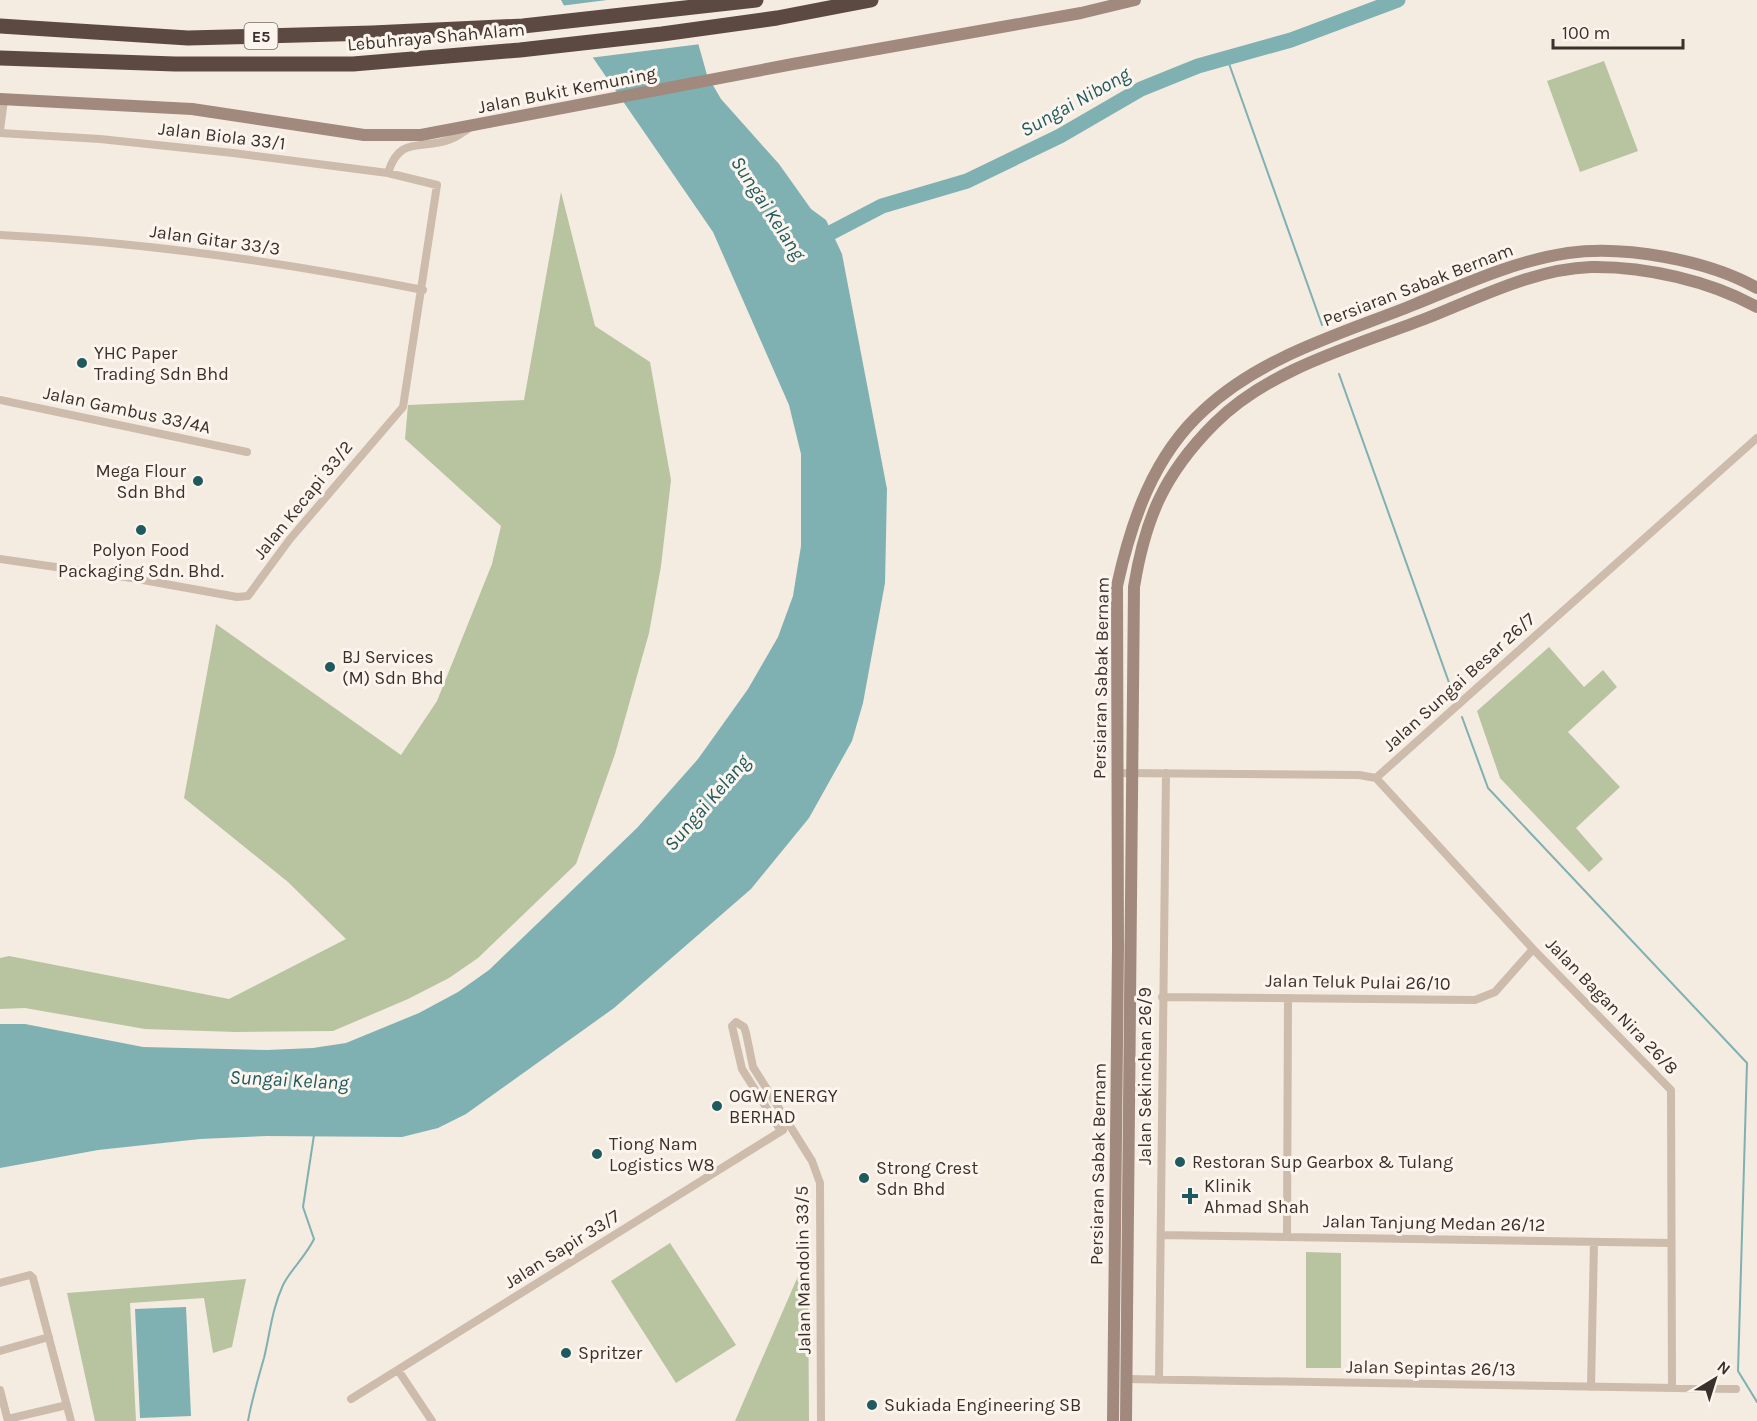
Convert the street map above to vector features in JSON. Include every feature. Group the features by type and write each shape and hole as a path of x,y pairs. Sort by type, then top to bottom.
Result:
{"highway":[{"name":"Lebuhraya Shah Alam","path":"0,26 188,38 523,26 756,0"},
{"name":"Lebuhraya Shah Alam","path":"0,58 175,64 353,64 520,50 777,18 871,0"}],"street":[{"name":"Jalan Bukit Kemuning","path":"2,99 192,110 364,135 421,135 468,128 507,118 794,64 1081,13 1135,0"},
{"path":"0,132 2,99"},
{"path":"388,173 393,159 400,150 451,140 468,128"},
{"name":"Jalan Biola 33/1","path":"0,132 123,141 388,173 438,185"},
{"name":"Jalan Kecapi 33/2","path":"0,559 132,578 237,597 248,596 290,538 403,407 438,185"},
{"name":"Jalan Gitar 33/3","path":"0,235 101,240 370,279 423,290"},
{"name":"Persiaran Sabak Bernam","path":"1113,1421 1118,773 1117,586 1127,540 1149,485 1172,446 1203,411 1233,386 1276,360 1512,266 1568,253 1598,252 1674,258 1743,280 1757,288"},
{"path":"1672,277 1674,258"},
{"name":"Persiaran Sabak Bernam","path":"1126,1421 1134,587 1141,544 1161,492 1186,455 1215,423 1253,393 1308,365 1531,277 1589,267 1616,268 1672,277 1729,291 1757,307"},
{"name":"Jalan Gambus 33/4A","path":"0,400 247,452"},
{"name":"Jalan Sungai Besar 26/7","path":"1376,778 1757,438"},
{"path":"1118,773 1359,775 1376,778"},
{"name":"Jalan Sekinchan 26/9","path":"1159,1380 1166,773"},
{"name":"Jalan Bagan Nira 26/8","path":"1376,778 1533,949 1671,1090 1672,1388"},
{"name":"Jalan Teluk Pulai 26/10","path":"1162,997 1475,1000 1495,992 1533,949"},
{"path":"1287,1237 1288,998"},
{"name":"Jalan Mandolin 33/5","path":"781,1131 742,1069 732,1026 736,1022 744,1027 753,1067 812,1161 820,1183 821,1421"},
{"name":"Jalan Sapir 33/7","path":"351,1399 789,1125"},
{"name":"Jalan Tanjung Medan 26/12","path":"1161,1235 1670,1243"},
{"path":"1591,1387 1594,1242"},
{"path":"0,1283 30,1275 33,1278 71,1421"},
{"path":"0,1351 49,1337"},
{"path":"398,1370 432,1421"},
{"name":"Jalan Sepintas 26/13","path":"1126,1379 1736,1389"},
{"path":"0,1390 8,1420 67,1405"}],"green space":[{"path":"1604,61 1638,151 1580,172 1547,81"},
{"path":"561,192 595,326 650,362 671,480 661,566 649,633 615,754 576,864 478,958 449,978 408,999 333,1031 236,1032 145,1029 25,1008 0,1009 0,958 9,956 229,999 346,939 288,882 184,798 216,624 401,755 437,701 492,564 501,526 405,439 408,405 524,400"},
{"path":"1549,647 1584,687 1603,670 1617,687 1568,732 1620,787 1576,828 1603,859 1589,872 1500,778 1477,711"},
{"path":"670,1243 736,1345 676,1383 611,1281"},
{"path":"1306,1252 1341,1253 1341,1368 1306,1368"},
{"path":"802,1267 808,1267 809,1421 735,1421"},
{"path":"246,1279 232,1347 213,1353 204,1298 130,1303 136,1421 95,1421 67,1293"}],"water":[{"name":"Sungai Kelang","path":"561,0 686,0 707,75 721,99 779,164 811,209 826,220 842,254 887,489 885,583 863,703 852,741 809,818 751,889 614,1008 466,1114 438,1128 402,1137 267,1136 200,1139 98,1150 0,1168 0,1024 25,1024 143,1047 267,1050 313,1048 346,1043 419,1013 458,992 489,970 637,828 698,759 748,689 778,637 793,596 801,546 801,454 789,405 713,232 589,52"},
{"path":"186,1307 191,1416 140,1418 135,1309"}],"pier":[{"path":"607,0 690,0 701,44 589,58 560,6"}],"waterway":[{"name":"Sungai Nibong","path":"815,241 882,206 967,181 1060,136 1141,89 1198,66 1291,40 1398,0"},
{"path":"1227,58 1322,325"},
{"path":"1339,374 1452,691"},
{"path":"1462,717 1488,788 1747,1063 1738,1371 1757,1402"},
{"path":"248,1421 279,1294 286,1279 314,1239 303,1207 314,1135"}],"place":[{"name":"YHC Paper Trading Sdn Bhd","path":"82,363"},
{"name":"Mega Flour Sdn Bhd","path":"198,481"},
{"name":"Polyon Food Packaging Sdn. Bhd.","path":"141,530"},
{"name":"BJ Services (M) Sdn Bhd","path":"330,667"},
{"name":"OGW ENERGY BERHAD","path":"717,1106"},
{"name":"Tiong Nam Logistics W8","path":"597,1154"},
{"name":"Restoran Sup Gearbox & Tulang","path":"1180,1162"},
{"name":"Strong Crest Sdn Bhd","path":"864,1178"},
{"name":"Klinik Ahmad Shah","path":"1190,1196"},
{"name":"Spritzer","path":"566,1353"},
{"name":"Sukiada Engineering SB","path":"872,1405"}]}
